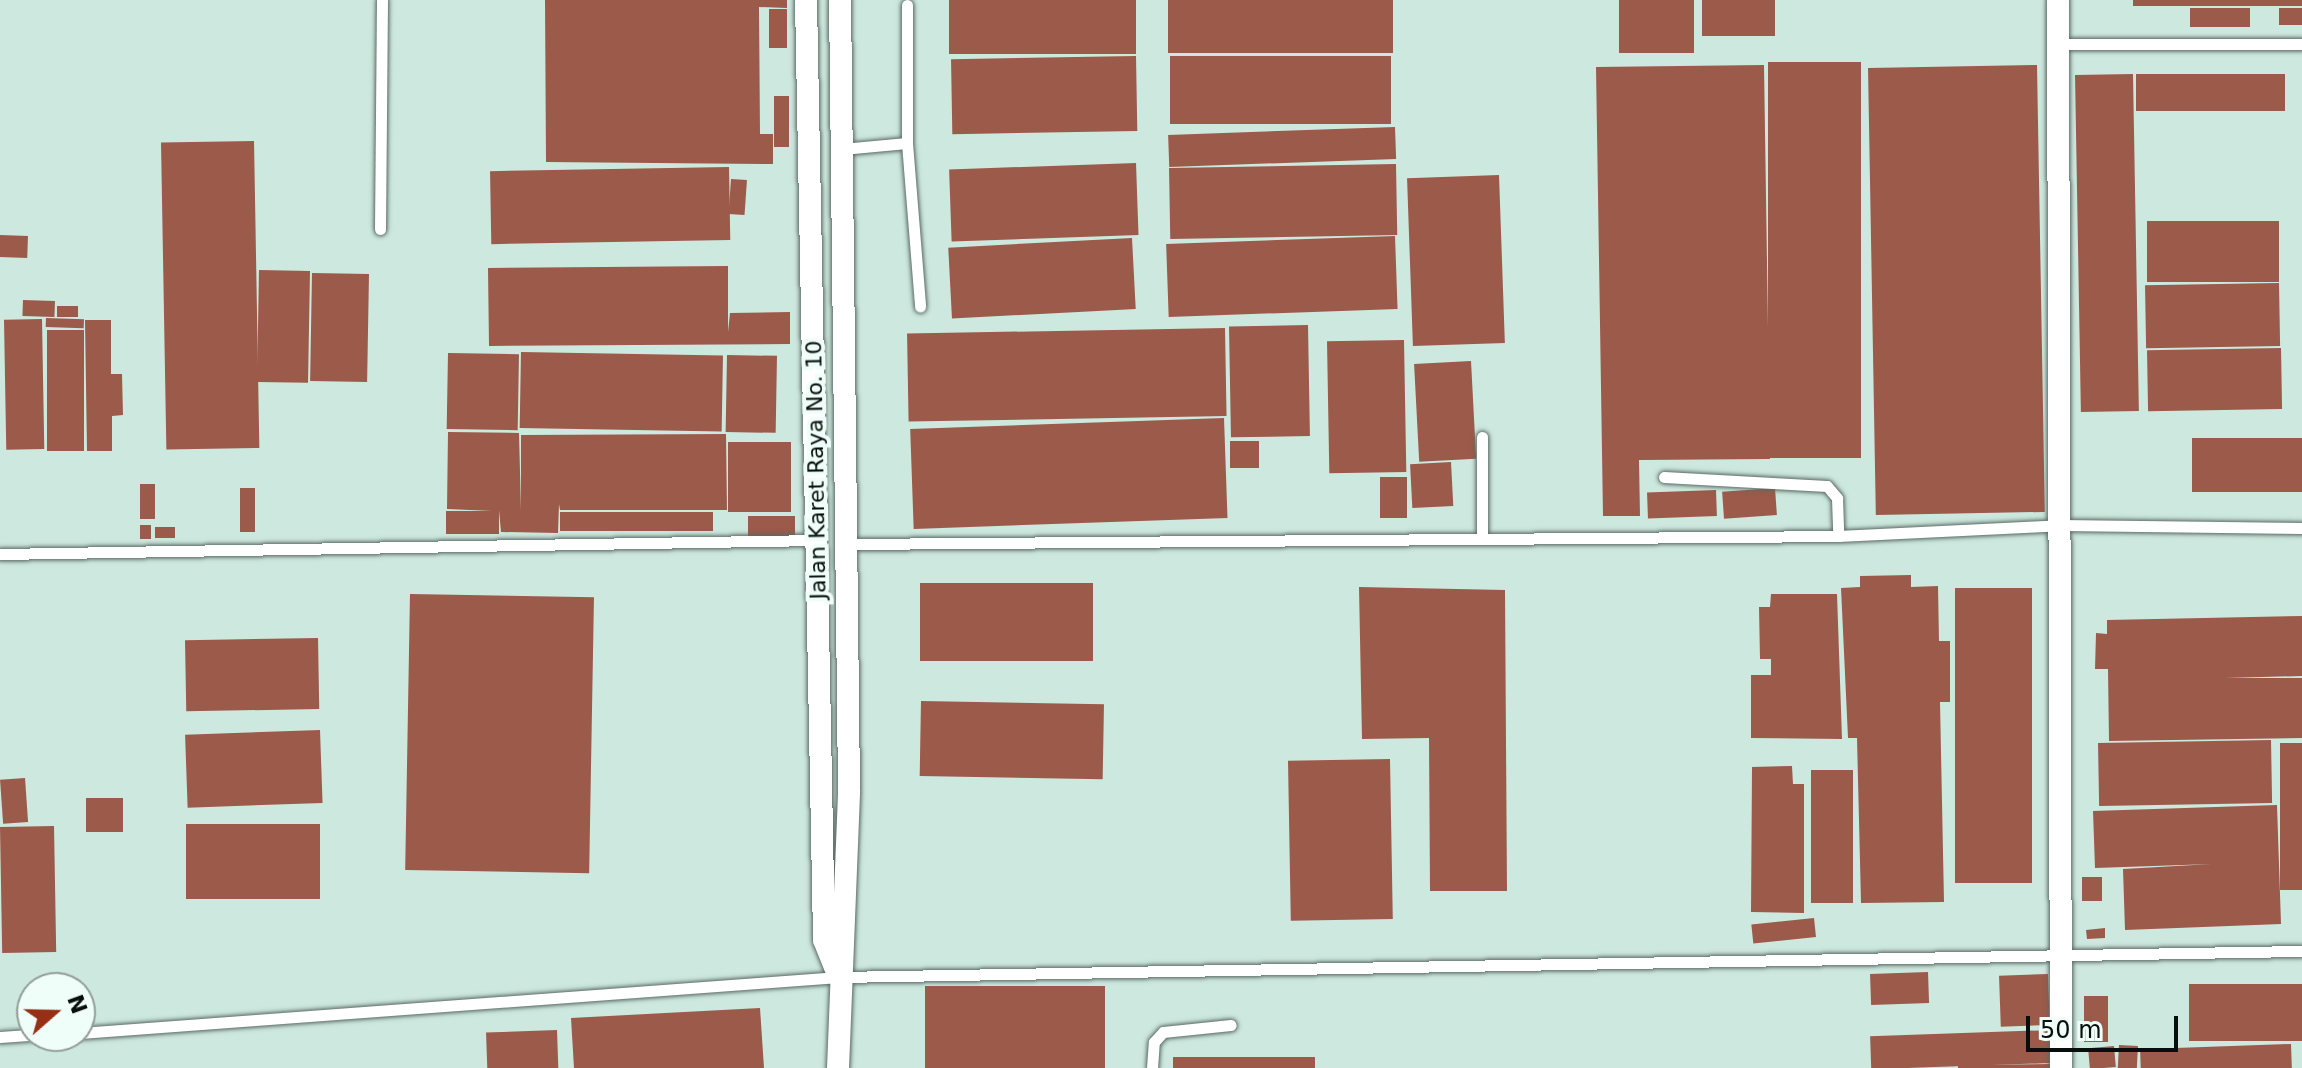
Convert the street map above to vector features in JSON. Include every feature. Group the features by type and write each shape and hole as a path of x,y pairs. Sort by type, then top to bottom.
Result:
{"street":[{"name":"Jalan Karet Raya No. 10","path":"806,0 824,940 839,977"},
{"name":"Jalan Karet Raya No. 10","path":"839,977 848,938 849,544 840,0"},
{"path":"2058,0 2060,525 2056,952 2061,1068"},
{"path":"838,1068 839,977"}],"lane":[{"path":"380,229 382,0"},
{"path":"907,5 907,143 920,306"},
{"path":"2058,44 2302,44"},
{"path":"842,149 907,143"},
{"path":"1482,437 1482,537"},
{"path":"1664,477 1827,486 1837,498 1838,536"},
{"path":"849,544 1838,536 2060,525 2302,528"},
{"path":"0,554 818,540"},
{"path":"96,1032 839,977 2056,952 2302,951"},
{"path":"1152,1068 1154,1042 1163,1032 1231,1025"}],"shaded area":[{"path":"0,0 2302,0 2302,1068 0,1068"}],"building":[{"path":"545,0 787,0 787,8 759,7 760,134 773,134 773,164 546,162"},
{"path":"949,0 1136,0 1136,54 949,54"},
{"path":"1168,0 1393,0 1393,53 1168,53"},
{"path":"1619,0 1694,0 1694,53 1619,53"},
{"path":"1702,0 1775,0 1775,36 1702,36"},
{"path":"2133,0 2302,0 2302,6 2133,6"},
{"path":"2190,8 2250,8 2250,27 2190,27"},
{"path":"2279,8 2302,8 2302,25 2279,25"},
{"path":"769,9 787,9 787,48 769,48"},
{"path":"1136,56 1137,131 952,134 951,59"},
{"path":"1170,56 1391,56 1391,124 1170,124"},
{"path":"1768,62 1861,62 1861,458 1768,458"},
{"path":"1764,65 1770,459 1639,460 1640,516 1603,516 1596,67"},
{"path":"2037,65 2045,512 1876,515 1868,68"},
{"path":"2133,74 2139,411 2081,412 2075,75"},
{"path":"2136,74 2285,74 2285,111 2136,111"},
{"path":"774,96 789,96 789,147 774,147"},
{"path":"1395,127 1396,159 1169,167 1168,135"},
{"path":"254,141 259,448 166,450 161,143"},
{"path":"1136,163 1139,235 952,241 949,170"},
{"path":"1396,164 1397,235 1170,239 1169,168"},
{"path":"729,167 730,240 491,244 490,171"},
{"path":"1499,175 1505,343 1413,346 1407,178"},
{"path":"731,179 747,180 745,215 729,214"},
{"path":"2147,221 2279,221 2279,282 2147,282"},
{"path":"0,235 28,236 27,258 0,257"},
{"path":"1395,236 1398,309 1169,317 1166,244"},
{"path":"1132,238 1136,309 952,319 948,248"},
{"path":"728,266 728,332 730,313 790,312 790,344 489,346 488,268"},
{"path":"259,270 310,271 308,383 257,382"},
{"path":"312,273 369,274 367,382 310,381"},
{"path":"2279,283 2280,346 2146,348 2145,285"},
{"path":"23,300 55,301 54,317 22,316"},
{"path":"57,306 78,306 78,317 57,317"},
{"path":"46,318 84,319 84,328 46,327"},
{"path":"42,319 44,449 6,450 4,320"},
{"path":"85,320 111,320 111,374 122,374 123,415 112,416 112,451 87,451"},
{"path":"1308,325 1310,436 1231,437 1229,326"},
{"path":"1225,328 1227,416 909,422 907,334"},
{"path":"47,330 84,330 84,451 47,451"},
{"path":"1404,340 1406,472 1329,473 1327,341"},
{"path":"2281,348 2282,409 2148,411 2147,350"},
{"path":"521,352 723,356 722,432 520,428"},
{"path":"448,353 519,354 518,430 447,429"},
{"path":"727,355 777,356 776,433 726,432"},
{"path":"1471,361 1476,459 1419,462 1414,364"},
{"path":"1224,418 1227,518 914,529 910,429"},
{"path":"448,432 519,433 521,511 521,435 726,434 727,510 560,510 559,504 558,533 501,532 499,510 499,534 446,534 446,511 492,511 447,509"},
{"path":"2192,438 2302,438 2302,492 2192,492"},
{"path":"1230,441 1259,441 1259,468 1230,468"},
{"path":"728,442 791,442 791,512 728,512"},
{"path":"1451,462 1453,506 1412,508 1410,464"},
{"path":"1380,477 1407,477 1407,518 1380,518"},
{"path":"140,484 155,484 155,519 140,519"},
{"path":"240,488 255,488 255,532 240,532"},
{"path":"1775,488 1777,515 1724,519 1722,492"},
{"path":"1716,490 1717,516 1648,518 1647,492"},
{"path":"560,512 713,512 713,531 560,531"},
{"path":"748,516 795,516 795,536 748,536"},
{"path":"140,525 151,525 151,539 140,539"},
{"path":"155,527 175,527 175,538 155,538"},
{"path":"1911,575 1911,587 1938,586 1939,641 1950,641 1950,702 1940,702 1944,902 1861,903 1857,738 1848,738 1841,588 1860,587 1860,576"},
{"path":"920,583 1093,583 1093,661 920,661"},
{"path":"1359,587 1505,590 1507,891 1430,891 1429,738 1362,739"},
{"path":"1955,588 2032,588 2032,883 1955,883"},
{"path":"410,594 594,597 589,873 405,870"},
{"path":"1771,594 1837,594 1842,739 1751,738 1751,675 1771,675 1771,659 1760,659 1759,607 1770,607"},
{"path":"2302,616 2302,676 2225,678 2302,678 2302,738 2109,741 2108,669 2095,669 2096,633 2107,634 2107,620"},
{"path":"318,638 319,709 186,711 185,640"},
{"path":"921,701 1104,704 1103,779 920,776"},
{"path":"320,730 323,803 188,808 185,735"},
{"path":"2271,740 2272,803 2099,806 2098,743"},
{"path":"2280,743 2302,743 2302,890 2280,890"},
{"path":"1390,759 1393,919 1291,921 1288,761"},
{"path":"1792,766 1793,784 1804,784 1804,913 1751,912 1752,767"},
{"path":"1811,770 1853,770 1853,903 1811,903"},
{"path":"25,778 28,822 3,824 0,780"},
{"path":"86,798 123,798 123,832 86,832"},
{"path":"2277,805 2281,924 2125,930 2123,869 2212,864 2095,868 2093,811"},
{"path":"186,824 320,824 320,899 186,899"},
{"path":"54,826 56,952 2,953 0,827"},
{"path":"2082,877 2102,877 2102,901 2082,901"},
{"path":"1814,918 1816,937 1753,943 1751,925"},
{"path":"2105,928 2105,938 2087,939 2086,930"},
{"path":"1928,972 1929,1003 1871,1005 1870,974"},
{"path":"2048,974 2050,1025 2001,1027 1999,976"},
{"path":"2189,984 2302,984 2302,1041 2189,1041"},
{"path":"925,986 1105,986 1105,1068 925,1068"},
{"path":"2084,996 2108,996 2108,1042 2084,1042"},
{"path":"760,1008 764,1068 574,1068 571,1018"},
{"path":"557,1030 558,1068 487,1068 486,1032"},
{"path":"2050,1030 2051,1063 1871,1068 1870,1036"},
{"path":"2291,1044 2292,1068 2141,1068 2140,1049"},
{"path":"2119,1045 2138,1046 2137,1068 2118,1068"},
{"path":"2114,1046 2116,1067 2090,1068 2088,1048"},
{"path":"1173,1057 1315,1057 1315,1068 1173,1068"},
{"path":"2050,1064 2050,1068 1958,1068 1958,1065"}]}
